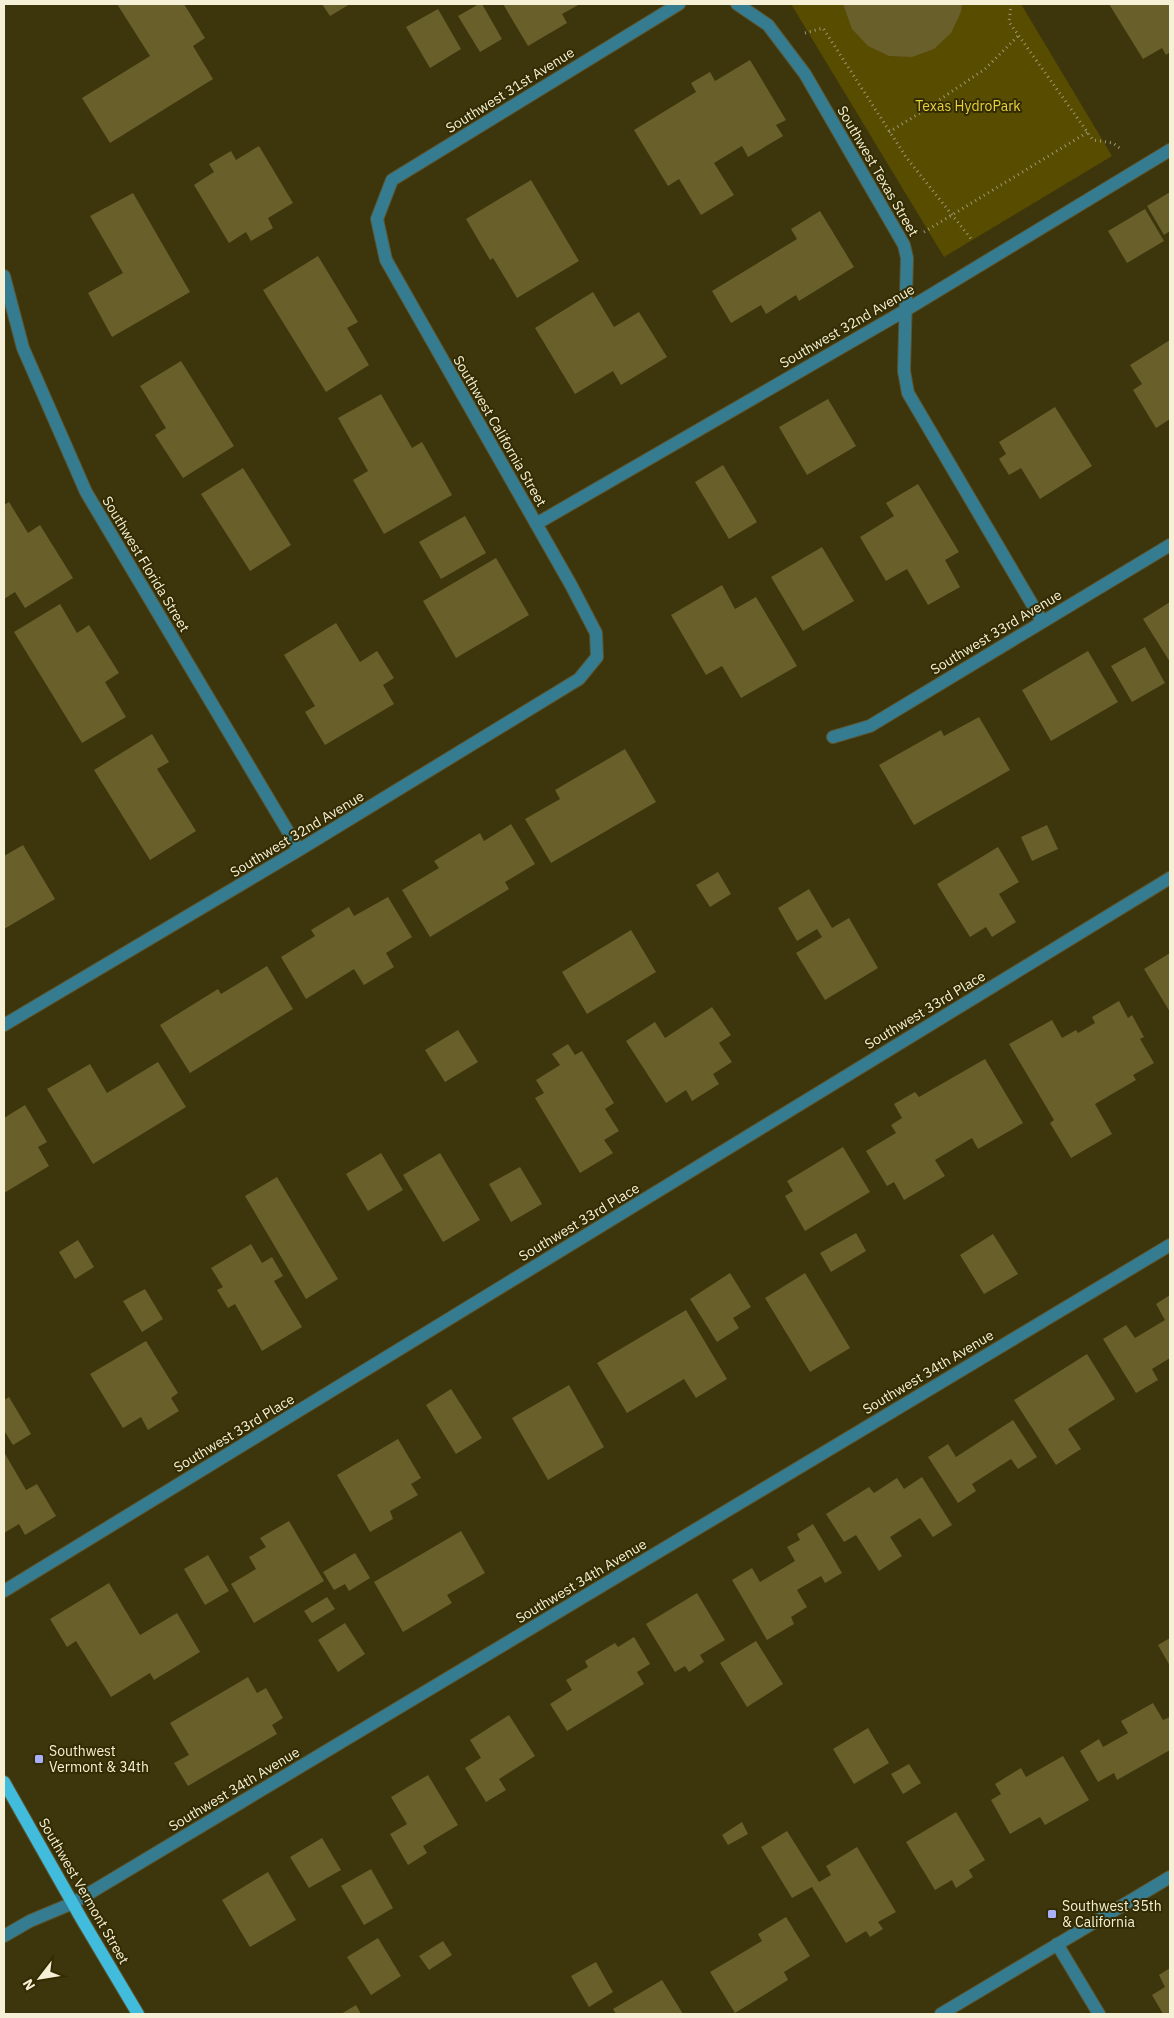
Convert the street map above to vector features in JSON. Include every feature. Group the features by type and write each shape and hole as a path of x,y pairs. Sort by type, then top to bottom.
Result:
{"main road":[{"name":"Southwest Vermont Street","path":"4,1782 138,2014"}],"street":[{"name":"Southwest 31st Avenue","path":"378,219 392,180 679,4"},
{"name":"Southwest Texas Street","path":"737,4 768,26 781,40 805,74 904,245 907,258 904,371 908,393 1042,621"},
{"name":"Southwest 32nd Avenue","path":"536,524 906,310 1170,150"},
{"name":"Southwest California Street","path":"378,219 386,260 571,585 596,633 597,657"},
{"name":"Southwest Florida Street","path":"4,276 23,348 86,492 299,850"},
{"name":"Southwest 33rd Avenue","path":"833,737 870,726 1170,545"},
{"name":"Southwest 32nd Avenue","path":"4,1025 299,850 579,679 597,657"},
{"name":"Southwest 33rd Place","path":"4,1591 1170,878"},
{"name":"Southwest 34th Avenue","path":"4,1936 30,1921 73,1903 1170,1245"},
{"path":"940,2014 1170,1876"},
{"path":"1057,1944 1098,2014"}],"path":[{"path":"1011,4 1009,22 1093,140 1113,143"},
{"path":"781,40 823,28 906,158 951,216 989,260"},
{"path":"889,132 920,114 985,69 1019,35"},
{"path":"904,245 1088,132"}],"green space":[{"name":"Texas HydroPark","path":"791,4 1021,4 1112,156 944,257"}],"building":[{"path":"117,4 184,4 205,38 193,46 213,79 110,143 82,98 150,56"},
{"path":"322,4 350,4 330,16"},
{"path":"482,4 502,39 480,52 458,16"},
{"path":"503,4 580,4 562,14 567,23 528,46"},
{"path":"843,4 962,4 961,12 951,33 934,49 912,57 889,56 868,46 852,29"},
{"path":"1109,4 1170,4 1170,52 1166,55 1162,48 1143,59"},
{"path":"438,9 461,49 430,68 406,27"},
{"path":"750,60 786,120 776,125 783,136 748,157 742,146 714,163 734,195 701,215 679,179 668,186 634,130 696,92 691,83 710,72 715,81"},
{"path":"259,146 293,203 268,218 273,228 251,241 246,232 229,243 194,185 214,172 209,164 231,151 236,160"},
{"path":"531,180 579,261 517,298 493,258 490,260 466,219"},
{"path":"1170,192 1170,231 1164,235 1147,206"},
{"path":"133,193 190,292 112,337 88,293 123,273 90,216"},
{"path":"1145,209 1164,241 1127,263 1108,231"},
{"path":"820,211 854,267 799,301 796,295 766,314 761,305 731,323 712,291 797,239 791,229"},
{"path":"318,256 358,322 347,328 369,365 326,392 263,290"},
{"path":"593,292 614,327 639,312 667,357 621,385 613,371 575,394 535,328"},
{"path":"1170,340 1170,419 1156,428 1133,390 1142,384 1130,365"},
{"path":"181,361 234,446 183,478 155,435 166,428 140,386"},
{"path":"381,394 412,448 422,442 452,495 384,534 353,480 368,471 338,418"},
{"path":"828,399 856,446 807,475 779,427"},
{"path":"1055,407 1092,466 1040,499 1021,468 1009,475 999,459 1006,454 999,442"},
{"path":"723,465 757,522 729,539 695,482"},
{"path":"243,468 291,545 250,571 201,494"},
{"path":"918,484 959,552 945,560 960,587 928,605 907,569 886,581 860,537 894,516 886,503"},
{"path":"9,502 28,533 40,525 73,578 25,608 15,592 4,599 4,505"},
{"path":"465,516 486,553 441,579 419,542"},
{"path":"822,547 854,601 803,631 771,577"},
{"path":"496,558 529,615 456,658 423,601"},
{"path":"722,585 735,609 756,597 797,666 741,698 722,666 706,675 671,615"},
{"path":"1170,602 1170,662 1143,619"},
{"path":"60,604 77,633 89,625 119,673 105,682 126,717 82,743 14,632"},
{"path":"336,623 360,662 377,651 394,678 383,685 394,704 325,745 305,712 315,706 284,655"},
{"path":"1145,647 1165,683 1132,702 1111,666"},
{"path":"1088,651 1118,702 1051,741 1022,690"},
{"path":"979,717 1010,770 914,825 879,765 941,730 944,736"},
{"path":"152,734 169,762 157,769 196,831 150,860 94,770"},
{"path":"625,749 656,802 551,863 525,819 560,799 555,790"},
{"path":"511,824 535,864 505,882 509,889 430,937 402,890 439,868 434,861 480,833 484,841"},
{"path":"1047,825 1058,849 1032,861 1021,837"},
{"path":"23,845 55,899 4,929 4,856"},
{"path":"998,847 1019,882 999,894 1016,922 992,937 986,927 970,937 937,884"},
{"path":"718,872 731,894 710,907 696,885"},
{"path":"809,889 832,928 849,918 878,968 825,1000 796,953 822,937 817,929 797,941 778,908"},
{"path":"388,897 412,937 386,953 394,967 364,985 354,969 306,999 281,957 315,936 311,930 349,907 354,916"},
{"path":"631,930 656,972 587,1014 562,972"},
{"path":"1170,953 1170,1012 1144,969"},
{"path":"267,966 293,1009 190,1073 160,1025 218,989 221,994"},
{"path":"1119,1001 1128,1018 1132,1015 1144,1037 1140,1039 1154,1063 1133,1075 1136,1080 1095,1104 1112,1134 1071,1158 1050,1123 1054,1120 1009,1044 1052,1020 1062,1038 1076,1030 1078,1033 1095,1023 1092,1017"},
{"path":"712,1007 731,1035 719,1043 732,1062 713,1074 719,1084 692,1101 686,1090 666,1103 626,1041 655,1022 665,1038"},
{"path":"458,1030 478,1062 445,1082 425,1050"},
{"path":"568,1044 575,1055 582,1051 614,1103 605,1109 619,1131 604,1140 613,1153 580,1173 535,1098 544,1093 536,1080 560,1065 552,1054"},
{"path":"985,1059 1023,1123 978,1149 972,1138 935,1160 945,1176 904,1200 894,1182 887,1186 866,1151 896,1133 891,1125 902,1118 894,1104 915,1092 919,1097"},
{"path":"158,1062 186,1107 93,1164 47,1089 90,1064 107,1093"},
{"path":"25,1105 47,1142 38,1147 49,1166 4,1193 4,1118"},
{"path":"843,1147 870,1192 805,1231 785,1196 793,1191 787,1181"},
{"path":"381,1153 403,1190 368,1211 346,1174"},
{"path":"440,1153 480,1220 443,1242 403,1175"},
{"path":"520,1167 542,1204 511,1222 489,1184"},
{"path":"277,1177 338,1279 306,1299 245,1196"},
{"path":"856,1233 866,1251 831,1272 820,1253"},
{"path":"993,1234 1018,1274 984,1294 960,1255"},
{"path":"78,1240 94,1267 75,1279 59,1252"},
{"path":"251,1244 262,1263 272,1257 283,1276 274,1281 302,1327 262,1351 235,1304 228,1308 217,1290 223,1287 211,1268"},
{"path":"730,1273 751,1307 733,1318 739,1328 717,1342 690,1299"},
{"path":"805,1273 850,1348 810,1372 765,1298"},
{"path":"145,1289 163,1319 142,1332 123,1301"},
{"path":"1170,1295 1170,1358 1152,1369 1158,1380 1136,1393 1103,1339 1126,1325 1135,1338 1165,1320 1156,1304"},
{"path":"686,1310 727,1379 696,1398 684,1379 627,1413 597,1363"},
{"path":"146,1341 178,1393 171,1398 179,1411 148,1430 141,1417 123,1428 90,1374"},
{"path":"1087,1354 1115,1399 1068,1429 1081,1449 1056,1465 1014,1400"},
{"path":"569,1385 604,1447 548,1480 512,1418"},
{"path":"451,1389 482,1438 456,1454 426,1405"},
{"path":"9,1397 31,1434 13,1445 4,1433 4,1400"},
{"path":"1013,1420 1037,1457 1018,1469 1011,1459 972,1484 976,1491 958,1503 928,1457 948,1444 956,1457"},
{"path":"398,1439 421,1478 411,1484 418,1495 390,1511 393,1519 370,1532 337,1475"},
{"path":"4,1452 26,1490 37,1484 56,1516 25,1535 19,1524 4,1533"},
{"path":"922,1477 952,1525 933,1537 920,1518 890,1537 902,1556 879,1571 856,1535 844,1542 826,1514 869,1487 874,1493 897,1478 904,1489"},
{"path":"289,1521 324,1581 254,1623 231,1584 256,1569 249,1557 266,1547 260,1538"},
{"path":"813,1524 842,1573 825,1583 821,1576 797,1590 807,1607 791,1617 794,1624 767,1640 732,1580 752,1568 760,1582 795,1561 787,1547 800,1540 797,1534"},
{"path":"461,1531 485,1573 447,1595 452,1603 403,1632 374,1582"},
{"path":"355,1553 370,1578 349,1591 345,1584 334,1590 323,1572"},
{"path":"208,1555 229,1591 205,1605 184,1569"},
{"path":"109,1583 140,1635 177,1613 200,1652 154,1680 150,1673 111,1697 76,1641 67,1647 50,1619"},
{"path":"697,1593 725,1640 700,1655 704,1662 689,1672 685,1666 675,1672 646,1624"},
{"path":"327,1597 335,1609 312,1623 304,1611"},
{"path":"345,1623 365,1654 338,1672 318,1640"},
{"path":"634,1637 650,1664 637,1672 644,1684 567,1731 550,1704 572,1690 566,1680 588,1667 585,1661 615,1643 618,1647"},
{"path":"1170,1638 1170,1666 1158,1645"},
{"path":"756,1641 783,1684 747,1707 720,1663"},
{"path":"248,1677 257,1693 266,1688 283,1718 272,1725 277,1734 188,1786 174,1763 189,1755 170,1723"},
{"path":"1153,1703 1163,1720 1170,1717 1170,1750 1117,1780 1114,1773 1098,1782 1080,1751 1099,1739 1103,1747 1128,1733 1121,1721"},
{"path":"509,1715 535,1756 499,1779 506,1790 486,1802 465,1768 481,1758 470,1740"},
{"path":"868,1728 889,1763 854,1784 833,1749"},
{"path":"1063,1756 1089,1800 1045,1825 1040,1817 1010,1834 991,1800 1001,1794 995,1784 1021,1768 1026,1777"},
{"path":"909,1764 921,1783 903,1794 891,1774"},
{"path":"428,1775 458,1825 423,1846 427,1853 408,1865 390,1834 407,1824 391,1797"},
{"path":"956,1812 985,1860 969,1870 973,1877 956,1888 952,1880 935,1890 906,1842"},
{"path":"742,1822 748,1834 728,1845 722,1835"},
{"path":"787,1831 819,1882 831,1875 826,1866 857,1847 896,1912 878,1922 883,1929 870,1937 866,1931 846,1943 812,1887 792,1898 761,1847"},
{"path":"322,1838 341,1870 309,1888 290,1857"},
{"path":"371,1869 393,1908 364,1925 341,1886"},
{"path":"268,1872 296,1920 250,1947 222,1900"},
{"path":"786,1917 810,1956 784,1972 788,1980 735,2013 710,1972 762,1941 758,1934"},
{"path":"378,1938 401,1976 371,1995 347,1957"},
{"path":"443,1941 452,1955 429,1970 419,1956"},
{"path":"596,1962 613,1992 589,2007 571,1976"},
{"path":"1170,1968 1170,2014 1163,2014 1152,1995 1165,1987 1159,1975"},
{"path":"662,1980 683,2014 616,2014 613,2009"},
{"path":"356,2005 361,2014 341,2014"}],"place":[{"name":"Southwest Vermont & 34th","path":"39,1759"},
{"name":"Southwest 35th & California","path":"1052,1914"}]}
